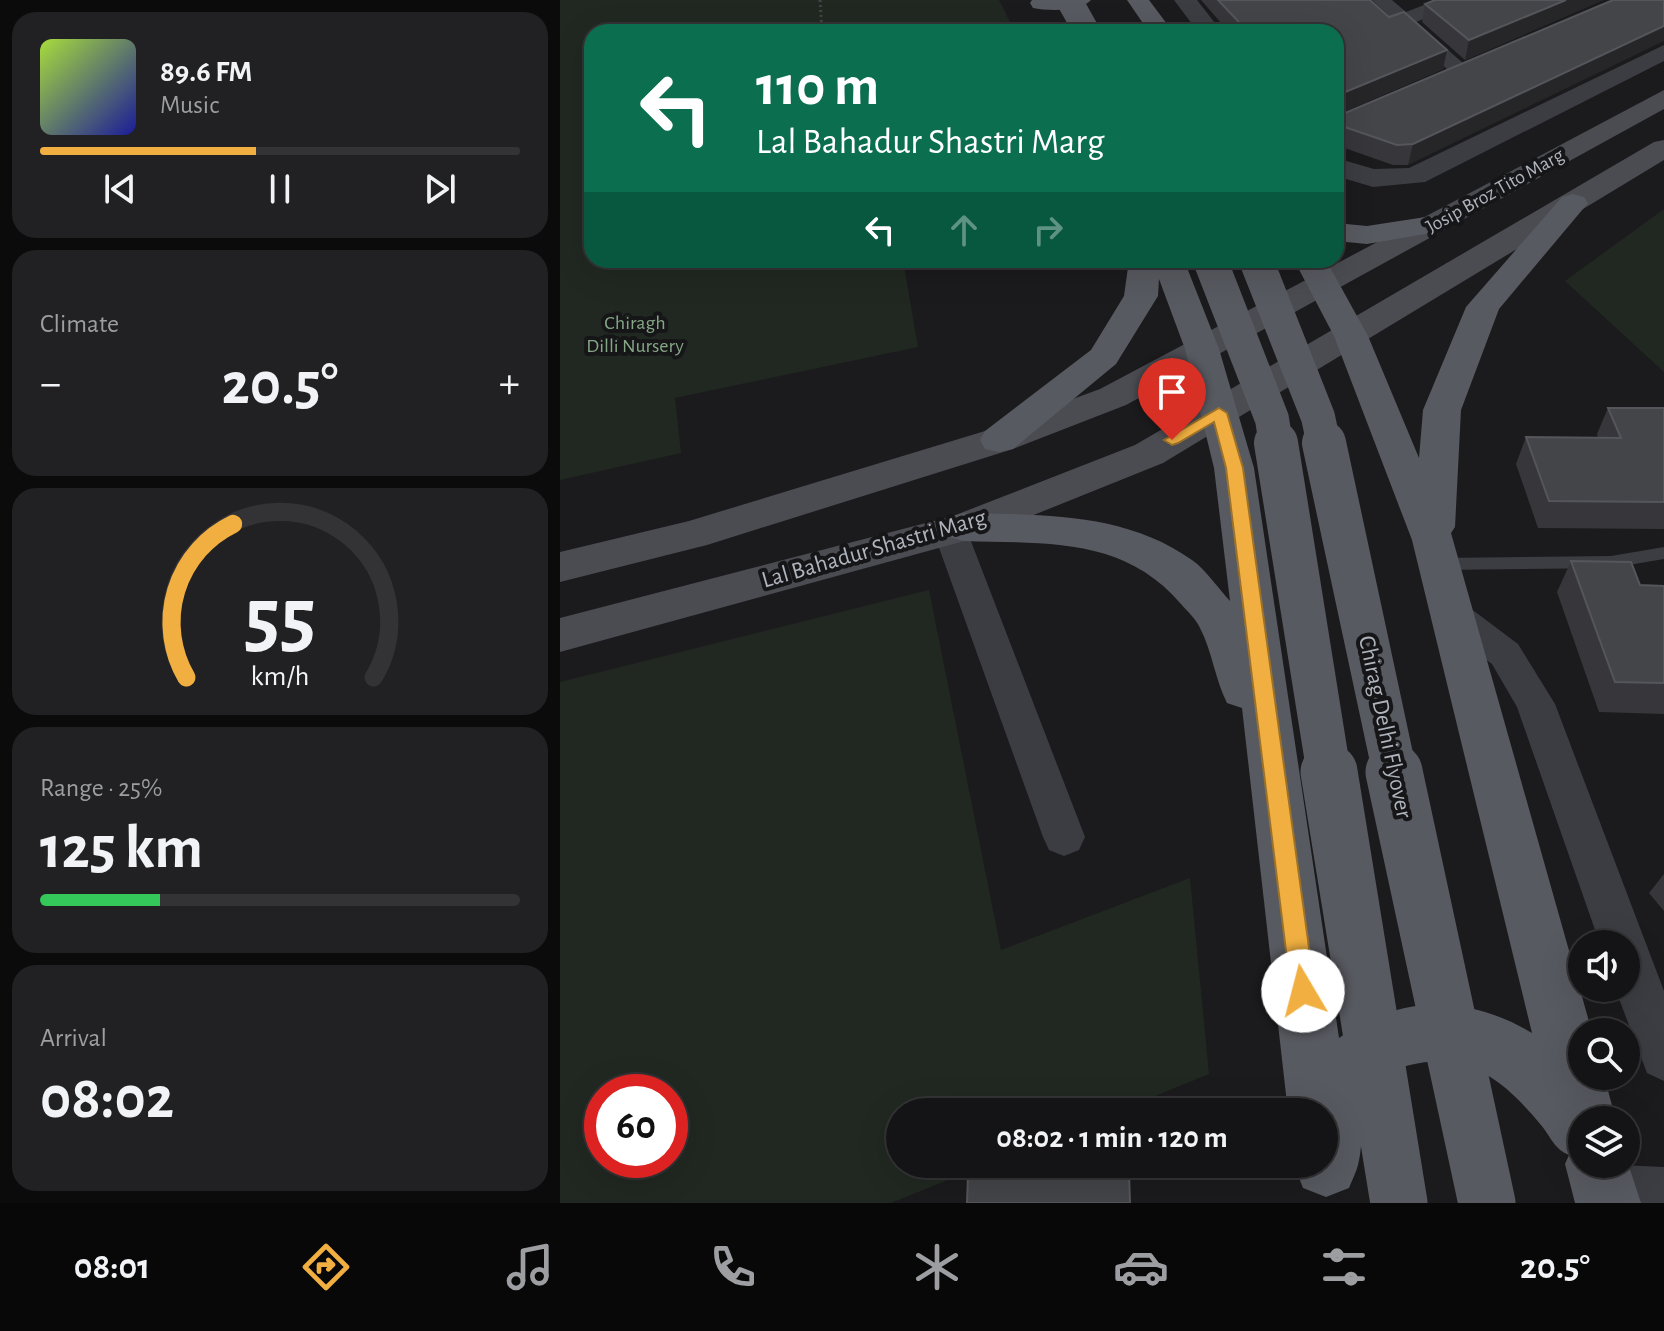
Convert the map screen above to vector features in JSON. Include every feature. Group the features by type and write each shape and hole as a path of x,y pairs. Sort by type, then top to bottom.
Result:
{"main road":[{"path":"1069,0 1082,24"},
{"path":"1044,9 1080,0"},
{"path":"1138,0 1155,24"},
{"name":"Josip Broz Tito Marg","path":"1344,261 1432,225 1664,98"},
{"name":"Josip Broz Tito Marg","path":"1351,336 1664,148"},
{"path":"1436,552 1442,410 1483,307 1573,203"},
{"path":"1344,233 1367,235 1432,225"},
{"path":"999,440 1104,357 1141,296 1144,268"},
{"path":"1171,268 1202,349 1234,468 1317,1098"},
{"path":"1213,268 1272,419 1399,1203"},
{"name":"Chirag Delhi Flyover","path":"1259,268 1318,417 1487,1203"},
{"path":"1318,272 1351,336 1436,552 1587,1106"},
{"name":"Josip Broz Tito Marg","path":"1202,349 1318,272"},
{"name":"Lal Bahadur Shastri Marg","path":"560,635 957,529 1149,454 1351,336"},
{"path":"560,567 692,535 999,440 1113,397 1202,349"},
{"path":"957,529 1078,531 1131,545 1178,572 1220,620 1275,779"},
{"path":"1335,1098 1358,1061 1399,1036 1438,1031 1483,1040 1525,1062 1568,1109"}],"street":[{"path":"1185,0 1204,24"},
{"path":"1344,123 1469,68 1381,0"},
{"path":"1403,20 1454,0"},
{"path":"1344,169 1373,178 1415,176 1664,52"},
{"path":"957,529 1064,837"},
{"path":"1453,615 1505,654 1535,704 1618,930"},
{"path":"1640,990 1664,1056"}],"lane":[{"path":"1436,552 1611,562 1664,553"}],"path":[{"path":"820,0 822,24"}],"green space":[{"name":"Chiragh Dilli Nursery","path":"560,0 999,0 1011,24 584,24 584,268 904,268 918,347 675,398 681,453 560,480"},
{"path":"1664,209 1664,372 1565,281"},
{"path":"929,590 1001,950 1190,878 1209,1074 1150,1098 886,1098 886,1178 953,1178 891,1203 560,1203 560,682"}],"building":[{"path":"1218,0 1370,0 1389,17 1404,12 1447,50 1344,93 1344,24 1240,24"},
{"path":"1435,0 1566,0 1469,40 1425,4"},
{"path":"1613,0 1664,0 1664,26 1413,144 1397,145 1344,127 1344,113"},
{"path":"1608,408 1664,408 1664,502 1549,501 1526,437 1621,438"},
{"path":"1571,561 1631,562 1640,585 1664,586 1664,683 1615,682"},
{"path":"968,1178 1129,1178 1130,1203 967,1203"}],"route":[{"path":"1172,440 1219,413 1234,468 1303,991"}]}
